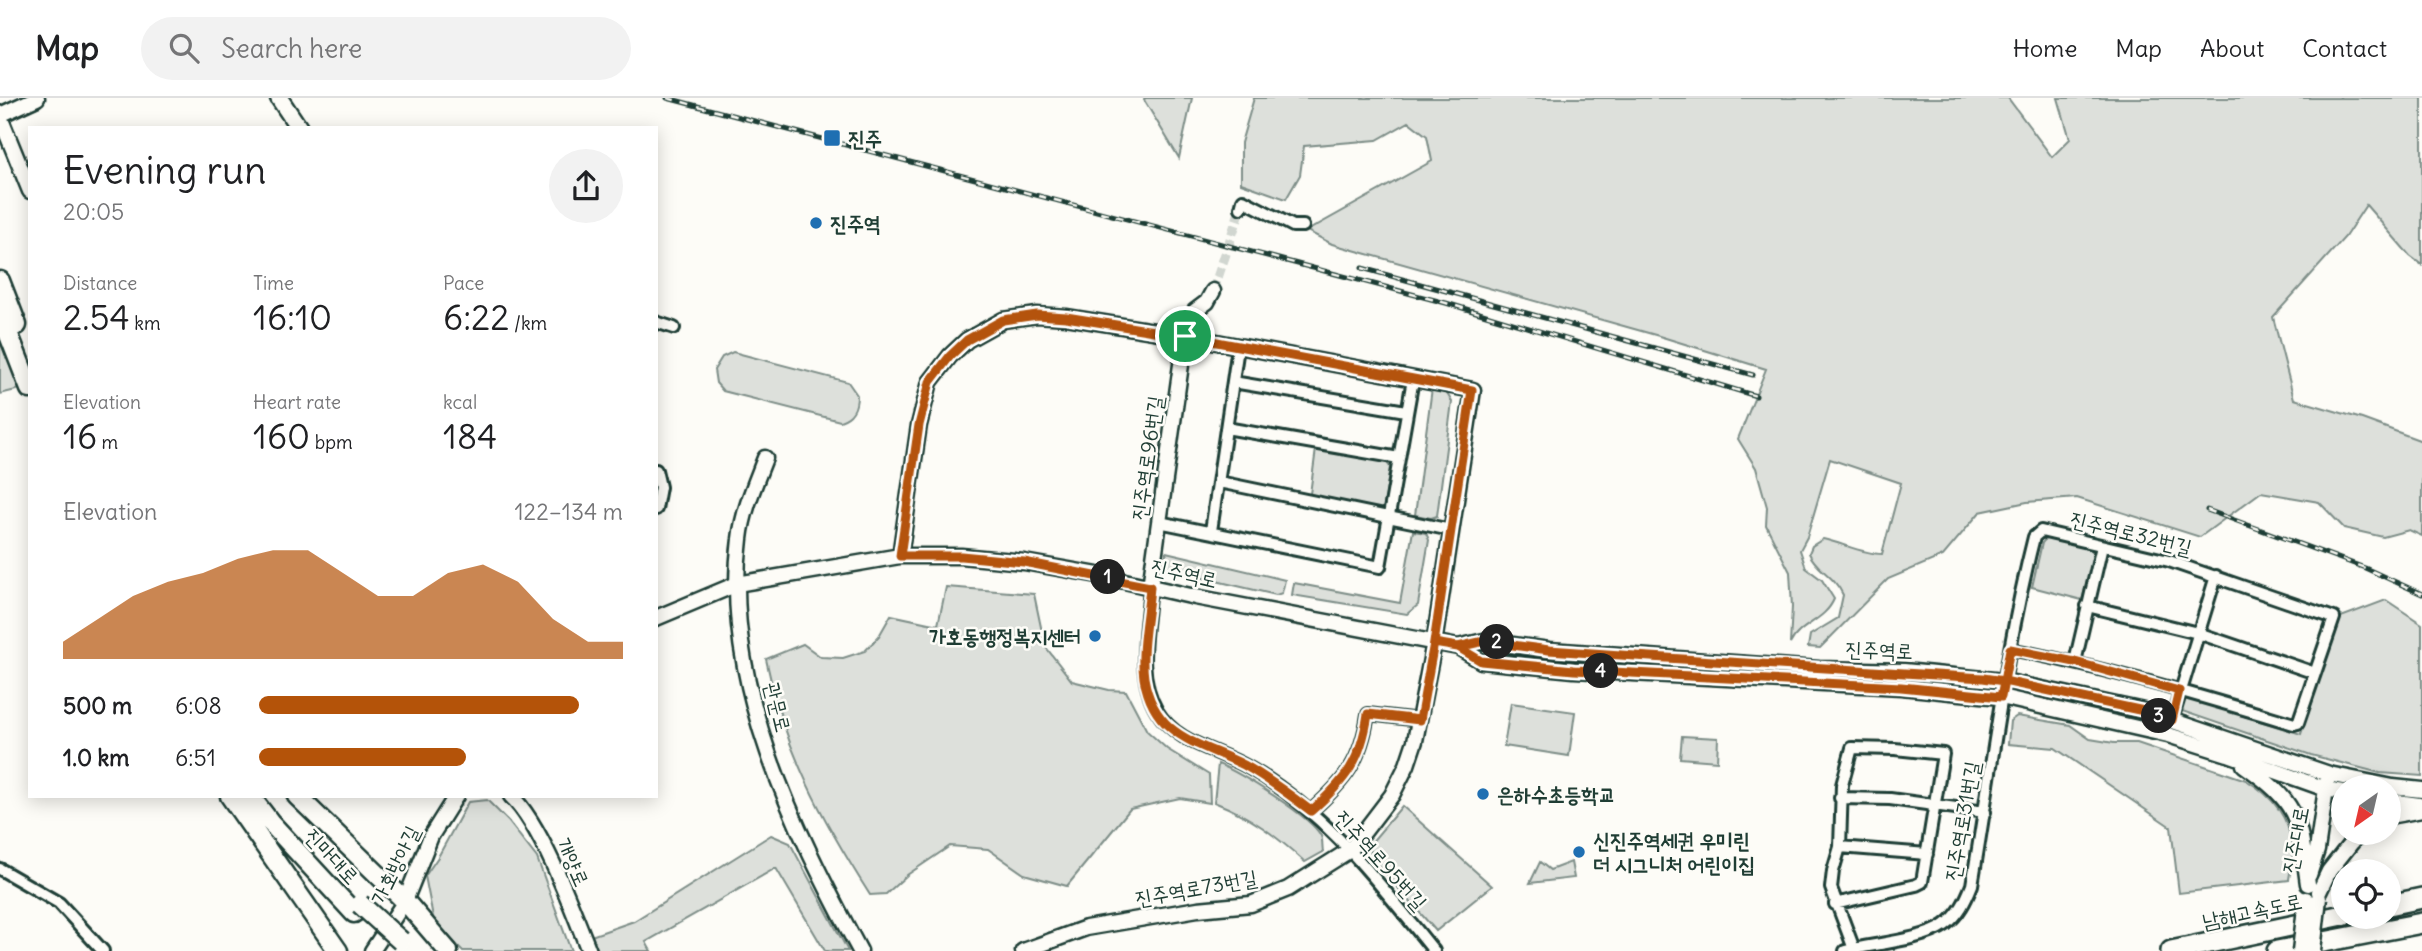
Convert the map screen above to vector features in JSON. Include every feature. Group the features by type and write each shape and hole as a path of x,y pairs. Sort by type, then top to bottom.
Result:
{"highway":[{"path":"0,281 28,353"},
{"path":"0,312 28,384"},
{"path":"231,798 336,950"},
{"name":"진마대로","path":"252,798 286,840 357,909"},
{"name":"진마대로","path":"266,798 357,909"},
{"path":"299,798 405,901 448,951"},
{"path":"2401,902 2422,898"},
{"path":"357,909 402,948"},
{"name":"남해고속도로","path":"2171,951 2331,918"},
{"path":"2277,951 2422,923"}],"main road":[{"path":"279,98 298,126"}],"street":[{"path":"28,186 0,116 37,98"},
{"path":"1241,208 1243,201 1293,226 1303,226"},
{"path":"1185,336 1195,311 1207,302 1213,291"},
{"path":"900,556 919,425 930,382 950,356 967,340 1003,320 1037,315 1066,317 1185,336 1413,379 1380,567 1159,522"},
{"path":"658,324 674,328"},
{"name":"진주역로96번길","path":"1150,587 1185,336"},
{"path":"1211,531 1238,346"},
{"name":"진주역로73번길","path":"1023,951 1086,928 1198,909 1251,904 1288,889 1350,850 1392,795 1407,765 1420,720 1472,390 1413,379"},
{"path":"1233,382 1406,411"},
{"path":"1226,429 1399,458"},
{"name":"관문로","path":"765,458 744,514 740,537 737,584 742,646 770,758 817,869 860,951"},
{"path":"658,478 658,498"},
{"path":"1219,482 1451,530"},
{"name":"진주역로32번길","path":"2001,697 2020,594 2034,537 2040,531 2169,561 2334,618 2315,673"},
{"path":"2075,662 2102,546"},
{"name":"진주역로","path":"658,617 737,584 900,556 961,556 1024,562 1458,647 1481,661 1574,670 1901,687 2001,697 2139,727 2228,754 2326,789"},
{"path":"2172,720 2216,576"},
{"name":"진주역로95번길","path":"1150,587 1144,678 1150,697 1168,727 1183,738 1246,766 1311,811 1350,850 1434,951"},
{"path":"2010,649 2075,662 2298,723 2315,673 2198,633 2087,606"},
{"name":"진주역로","path":"1458,647 1484,641 1549,650 1819,669 1903,671 2004,681 2144,711 2329,774"},
{"name":"진주역로31번길","path":"1849,950 1923,934 1945,925 1963,907 1972,885 2001,697"},
{"path":"1311,811 1336,789 1353,765 1364,741 1368,714 1420,720"},
{"path":"1835,904 1922,882 1943,754 1852,748 1840,798 1840,847 1831,888 1835,904 1849,950"},
{"path":"2228,754 2273,785 2288,803 2299,824 2313,893 2301,951"},
{"path":"2329,774 2393,788 2422,790"},
{"name":"진주대로","path":"2313,951 2313,893 2329,774"},
{"name":"진주대로","path":"2326,789 2331,790"},
{"name":"가호방아길","path":"372,951 405,901 431,836 455,798"},
{"name":"개양로","path":"513,798 522,807 548,854 589,951"},
{"path":"1840,798 1890,799 1985,812"},
{"path":"2401,803 2422,805"},
{"path":"2401,814 2422,810"},
{"path":"2313,893 2350,845"},
{"path":"1840,847 1927,853"},
{"path":"0,869 60,903 103,951"}],"shaded area":[{"path":"1192,98 1179,158 1144,100"},
{"path":"1254,98 2008,98 2052,157 2070,139 2058,98 2422,98 2422,265 2410,256 2366,205 2345,237 2273,317 2294,399 2362,419 2422,441 2422,536 2409,530 2383,537 2344,528 2319,502 2261,492 2200,537 2077,498 2027,502 1980,512 1943,556 1888,579 1820,648 1808,647 1810,635 1838,618 1843,595 1840,588 1812,559 1809,553 1812,546 1823,539 1882,554 1901,483 1830,459 1807,537 1800,550 1806,568 1822,580 1834,599 1825,612 1799,632 1790,644 1790,572 1766,525 1767,507 1756,468 1738,439 1766,369 1332,244 1307,231 1432,161 1427,136 1409,122 1377,140 1304,146 1300,175 1286,199 1241,183 1241,143"},
{"path":"0,339 20,389 0,394"},
{"path":"733,352 848,382 857,395 855,408 848,417 840,421 723,391 716,383 714,370 722,357"},
{"path":"1432,388 1446,392 1452,402 1437,516 1431,518 1415,515"},
{"path":"1316,449 1384,459 1390,467 1384,507 1378,510 1310,494"},
{"path":"1413,531 1426,533 1429,540 1418,605 1407,614 1292,595 1294,583 1400,603"},
{"path":"2047,537 2090,547 2094,555 2082,600 2032,587 2042,543"},
{"path":"1166,552 1285,580 1282,593 1276,595 1169,570 1165,566"},
{"path":"946,587 1034,594 1045,646 1072,681 1109,690 1126,691 1147,731 1167,749 1209,775 1210,803 1180,798 1130,809 1067,886 1024,874 988,849 950,846 907,875 886,894 870,895 806,782 783,723 766,659 803,644 821,657 843,658 865,651 879,636 891,615 938,625"},
{"path":"2386,600 2422,624 2422,776 2380,773 2311,755 2179,710 2184,697 2301,734 2341,617"},
{"path":"1511,703 1575,712 1569,756 1504,746"},
{"path":"2017,716 2070,725 2090,739 2137,743 2246,780 2271,800 2287,825 2292,850 2289,880 2179,893 2171,827 2055,748 2008,744 2010,721"},
{"path":"1682,736 1718,738 1717,761 1680,758"},
{"path":"1218,764 1257,785 1304,818 1321,836 1323,852 1305,862 1262,828 1214,802"},
{"path":"487,800 508,821 537,858 571,951 463,951 434,922 425,876 468,802"},
{"path":"1402,806 1492,886 1436,931 1371,857 1370,844"},
{"path":"771,835 790,843 848,951 825,951 776,868 646,942 651,951 594,951 590,942 591,936 634,921"},
{"path":"1540,862 1550,870 1571,862 1574,878 1530,883"}],"tunnel":[{"path":"1213,291 1241,208"}],"railway":[{"path":"667,98 1446,303 1756,396"},
{"path":"1362,268 1753,375"},
{"path":"2207,510 2365,568 2422,594"}],"place":[{"name":"진주","path":"832,138"},
{"name":"진주역","path":"816,223"},
{"name":"가호동행정복지센터","path":"1095,636"},
{"name":"은하수초등학교","path":"1483,794"},
{"name":"신진주역세권 우미린 더 시그니처 어린이집","path":"1579,852"}],"route":[{"path":"1185,336 1037,315 1003,320 967,340 950,356 930,382 919,425 900,556 961,556 1024,562 1150,587 1144,678 1150,697 1168,727 1183,738 1246,766 1311,811 1336,789 1353,765 1364,741 1368,714 1420,720 1434,643 1458,647 1484,641 1549,650 1983,678 2004,681 2144,711 2172,720 2179,691 2075,662 2010,649 2004,681 2001,697 1901,687 1574,670 1481,661 1458,647 1434,643 1472,390 1185,336"}]}
